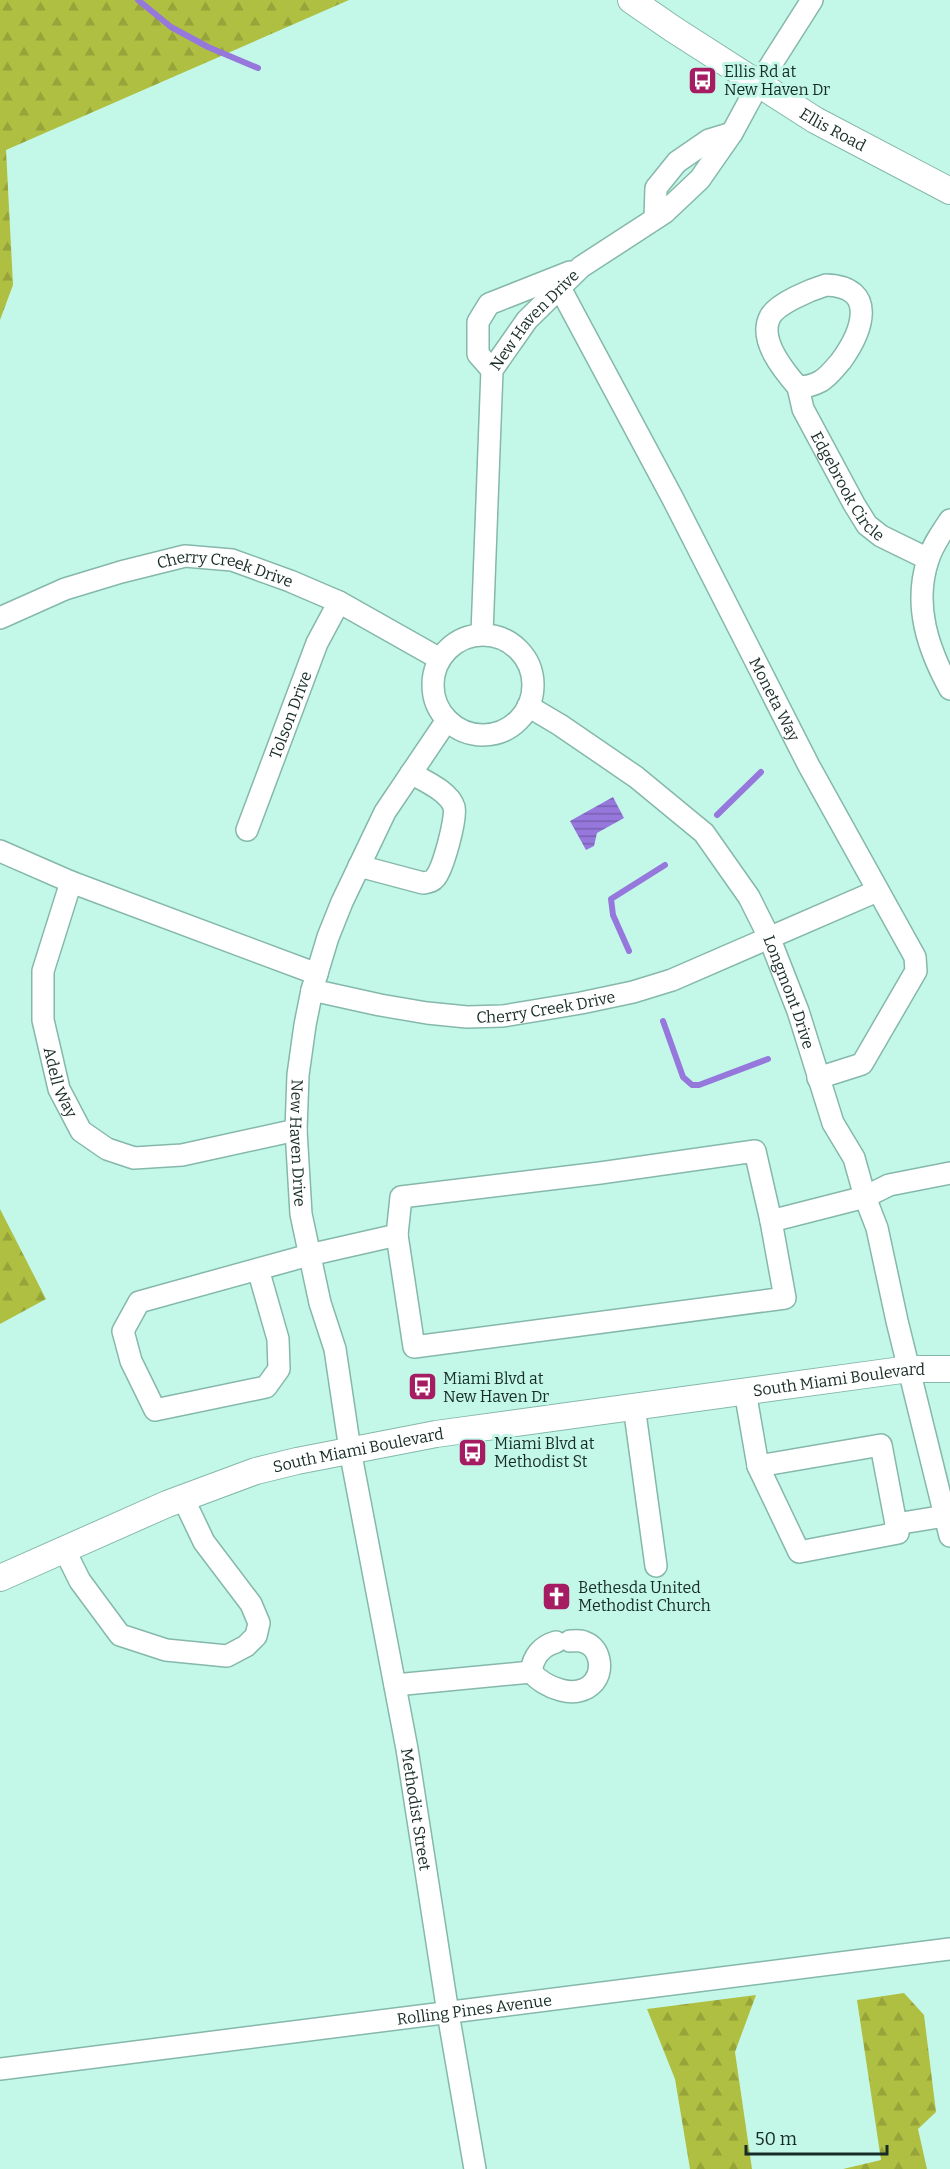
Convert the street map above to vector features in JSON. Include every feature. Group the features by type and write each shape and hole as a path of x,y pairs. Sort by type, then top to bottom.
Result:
{"main road":[{"name":"Ellis Road","path":"632,0 758,85 815,120 950,190"},
{"name":"South Miami Boulevard","path":"0,1578 183,1498 256,1471 350,1450 436,1434 745,1391 909,1369 950,1369"}],"street":[{"name":"New Haven Drive","path":"482,634 492,370 527,320 581,267 655,218 700,179 732,132 758,85 812,0"},
{"path":"492,370 478,354 478,322 489,304 581,267"},
{"name":"Edgebrook Circle","path":"798,387 808,387 822,381 847,352 859,330 862,316 861,303 853,291 842,285 826,285 810,290 779,308 770,316 767,332 771,349 782,370 798,387 803,409 867,525 881,536 928,559"},
{"name":"Moneta Way","path":"560,288 673,499 809,766 915,957 916,971 862,1064 818,1078"},
{"path":"950,520 928,559 923,581 924,626 931,650 950,689"},
{"name":"Cherry Creek Drive","path":"0,618 65,589 121,572 185,556 232,560 339,602 440,659"},
{"name":"Tolson Drive","path":"247,830 317,643 339,602"},
{"path":"482,634 498,637 513,645 525,658 531,673 533,690 528,706 519,720 506,729 491,734 475,734 460,729 447,720 438,706 433,690 434,674 440,659 451,646 465,638 482,634"},
{"name":"Longmont Drive","path":"528,706 636,777 704,833 749,897 769,938 798,1011 833,1123 854,1158 877,1228 948,1526"},
{"name":"New Haven Drive","path":"350,1450 335,1349 320,1303 301,1214 296,1130 298,1075 314,982 328,937 385,812 447,720"},
{"path":"359,866 423,884 434,880 439,872 455,817 454,806 446,795 411,773"},
{"name":"Cherry Creek Drive","path":"0,852 314,982 380,1005 467,1017 503,1016 633,992 672,980 877,891"},
{"name":"Adell Way","path":"71,882 43,970 43,1020 59,1089 81,1131 107,1149 134,1158 182,1155 296,1130"},
{"path":"755,1151 771,1221 785,1298 414,1347 397,1235 401,1197 600,1173 755,1151"},
{"path":"771,1221 865,1197 889,1185 950,1173"},
{"path":"258,1269 278,1339 279,1369 266,1387 155,1410 131,1361 123,1331 139,1302 258,1269 309,1255 397,1235"},
{"path":"745,1391 758,1466 799,1552 898,1533 880,1445 758,1466"},
{"path":"634,1406 656,1566"},
{"name":"Methodist Street","path":"350,1450 409,1761 475,2169"},
{"path":"64,1549 80,1581 120,1635 166,1650 227,1656 246,1647 256,1636 259,1623 251,1604 204,1542 183,1498"},
{"path":"896,1524 948,1526"},
{"path":"395,1685 531,1672 546,1686 573,1691 585,1688 594,1682 599,1671 600,1660 597,1652 584,1642 549,1644 536,1655 531,1672"},
{"name":"Rolling Pines Avenue","path":"0,2069 950,1948"}],"green space":[{"path":"0,0 349,0 6,150 13,285 0,320"},
{"path":"0,1209 46,1299 0,1324"},
{"path":"904,1993 924,2015 936,2112 918,2129 927,2169 843,2169 881,2160 857,2000"},
{"path":"756,1995 735,2052 752,2169 690,2169 675,2079 647,2009"}],"shaded area":[{"path":"613,797 624,818 597,833 594,846 586,850 570,821"}],"waterway":[{"path":"138,0 171,27 208,47 258,68"},
{"path":"717,815 761,772"},
{"path":"629,951 613,915 611,899 665,865"},
{"path":"663,1021 683,1077 692,1085 699,1085 768,1059"}],"place":[{"name":"Ellis Rd at New Haven Dr","path":"703,80"},
{"name":"Miami Blvd at New Haven Dr","path":"422,1387"},
{"name":"Miami Blvd at Methodist St","path":"473,1452"},
{"name":"Bethesda United Methodist Church","path":"557,1596"}]}
